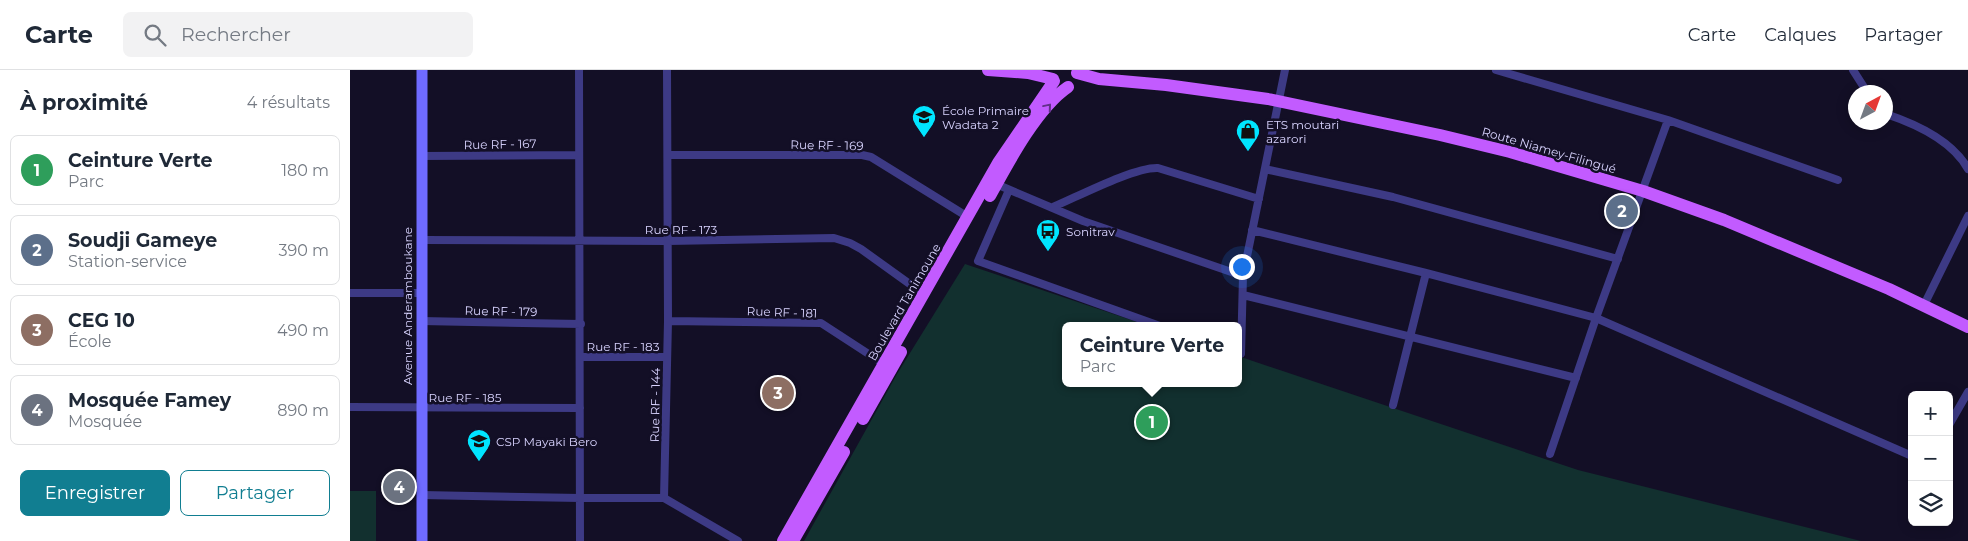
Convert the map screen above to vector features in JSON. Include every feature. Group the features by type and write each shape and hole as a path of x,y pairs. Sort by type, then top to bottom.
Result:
{"main road":[{"path":"990,70 1034,71 1054,76 1060,86 1071,86 1077,80 1077,71"},
{"name":"Route Niamey-Filingué","path":"1077,71 1279,101 1484,146 1643,191 1724,220 1924,305 1968,326"},
{"name":"Route Niamey-Filingué","path":"1071,86 1096,74"},
{"name":"Boulevard Tanimoune","path":"793,541 968,217 1006,150 1054,76"},
{"name":"Boulevard Tanimoune","path":"783,541 884,364 899,347 1031,128 1060,94 1071,86"}],"street":[{"name":"Avenue Anderamboukane","path":"422,70 422,541"},
{"path":"579,70 580,541"},
{"name":"Rue RF - 144","path":"664,498 668,321 667,70"},
{"path":"1241,322 1243,276 1285,70"},
{"path":"1496,70 1668,120 1838,180"},
{"path":"1852,70 1862,85"},
{"path":"1893,117 1930,132 1962,158 1968,169"},
{"path":"1550,454 1596,318 1668,120"},
{"name":"Rue RF - 167","path":"421,156 579,155"},
{"name":"Rue RF - 169","path":"668,155 862,155 871,157 968,217"},
{"path":"1053,207 1132,173 1151,168 1158,168 1259,199"},
{"path":"1265,169 1392,197 1618,259"},
{"path":"996,184 1083,221 1243,276"},
{"path":"1009,190 978,261 1149,322"},
{"path":"1924,305 1968,216"},
{"path":"1252,230 1596,318 1908,454"},
{"name":"Rue RF - 173","path":"421,240 580,239 668,241 834,238 861,249 925,295"},
{"path":"1393,405 1426,273"},
{"path":"350,293 421,293"},
{"path":"1243,295 1576,378"},
{"name":"Rue RF - 179","path":"421,321 581,324"},
{"name":"Rue RF - 181","path":"668,321 821,324 884,364"},
{"name":"Rue RF - 183","path":"580,358 667,357"},
{"path":"1953,418 1968,392"},
{"name":"Rue RF - 185","path":"350,407 580,408"},
{"path":"422,495 664,498 738,541"}],"green space":[{"path":"965,264 1137,322 1062,322 1062,387 1242,387 1242,357 1578,470 1861,541 804,541 897,374"},
{"path":"350,491 376,491 376,541 350,541"}],"place":[{"name":"École Primaire Wadata 2","path":"924,138"},
{"name":"ETS moutari azarori","path":"1248,152"},
{"name":"Soudji Gameye","path":"1622,211"},
{"name":"Sonitrav","path":"1048,252"},
{"name":"CEG 10","path":"778,393"},
{"name":"Ceinture Verte","path":"1152,422"},
{"name":"CSP Mayaki Bero","path":"479,462"},
{"name":"Mosquée Famey","path":"399,487"}]}
